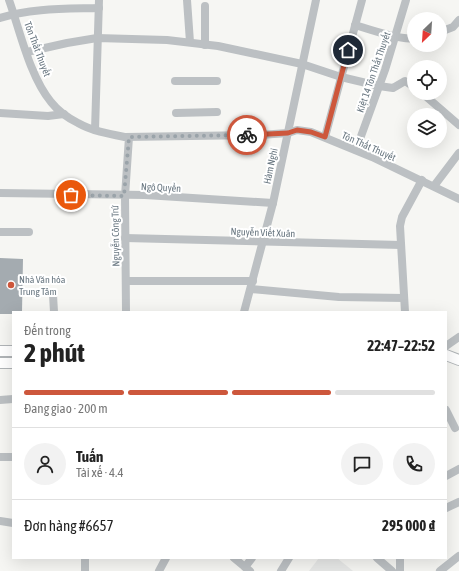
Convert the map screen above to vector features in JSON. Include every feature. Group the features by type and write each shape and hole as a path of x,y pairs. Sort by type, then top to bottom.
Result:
{"main road":[{"path":"0,351 12,351"},
{"path":"447,355 459,360"},
{"path":"0,363 12,363"}],"street":[{"name":"Tôn Thất Thuyết","path":"9,0 27,52 40,83 51,102 64,114 79,124 104,133 129,137 260,135 288,133 303,130 325,137 356,150 422,180 459,200"},
{"path":"187,0 190,42"},
{"name":"Hàm Nghi","path":"244,311 273,203 316,0"},
{"path":"325,137 362,0"},
{"name":"Kiệt 14 Tôn Thất Thuyết","path":"356,150 379,86 406,0"},
{"path":"0,18 14,13 56,10 99,4 95,130"},
{"path":"204,45 205,6"},
{"path":"447,29 453,27 459,20"},
{"path":"355,25 407,39"},
{"path":"27,52 67,42 97,38 167,40 190,42 302,64 341,77 379,86 393,88 405,81 407,82"},
{"path":"175,81 217,81"},
{"path":"430,100 459,125"},
{"path":"176,113 217,112"},
{"path":"0,113 48,116 64,114"},
{"name":"Nguyễn Công Trứ","path":"126,311 124,196 129,137"},
{"path":"434,186 459,153"},
{"path":"405,311 400,226 402,217 422,180"},
{"name":"Ngô Quyền","path":"0,193 124,196 145,195 273,203"},
{"path":"0,232 29,232"},
{"name":"Nguyễn Viết Xuân","path":"125,238 401,245"},
{"path":"126,281 252,285 339,297 404,298"},
{"path":"53,295 54,311"},
{"path":"447,345 459,337"},
{"path":"0,400 12,399"},
{"path":"447,412 457,427 447,432"},
{"path":"0,457 12,457"},
{"path":"447,475 459,469"},
{"path":"447,508 459,502"},
{"path":"0,522 12,523"},
{"path":"440,571 459,556"},
{"path":"85,559 85,571"},
{"path":"159,571 165,559"},
{"path":"235,559 247,569 252,559"},
{"path":"281,571 288,559"},
{"path":"378,559 392,571"},
{"path":"400,559 400,571"}],"shaded area":[{"path":"318,559 338,559 353,571 309,571"}],"building":[{"name":"Nhà Văn hóa Trung Tâm","path":"0,258 23,259 22,311 12,311 12,314 0,314"}],"way so far":[{"path":"71,195 124,196 129,137 247,135"}],"place":[{"name":"Nhà Văn hóa Trung Tâm","path":"11,285"}],"route":[{"path":"247,135 288,133 303,130 325,137 348,50"}]}
